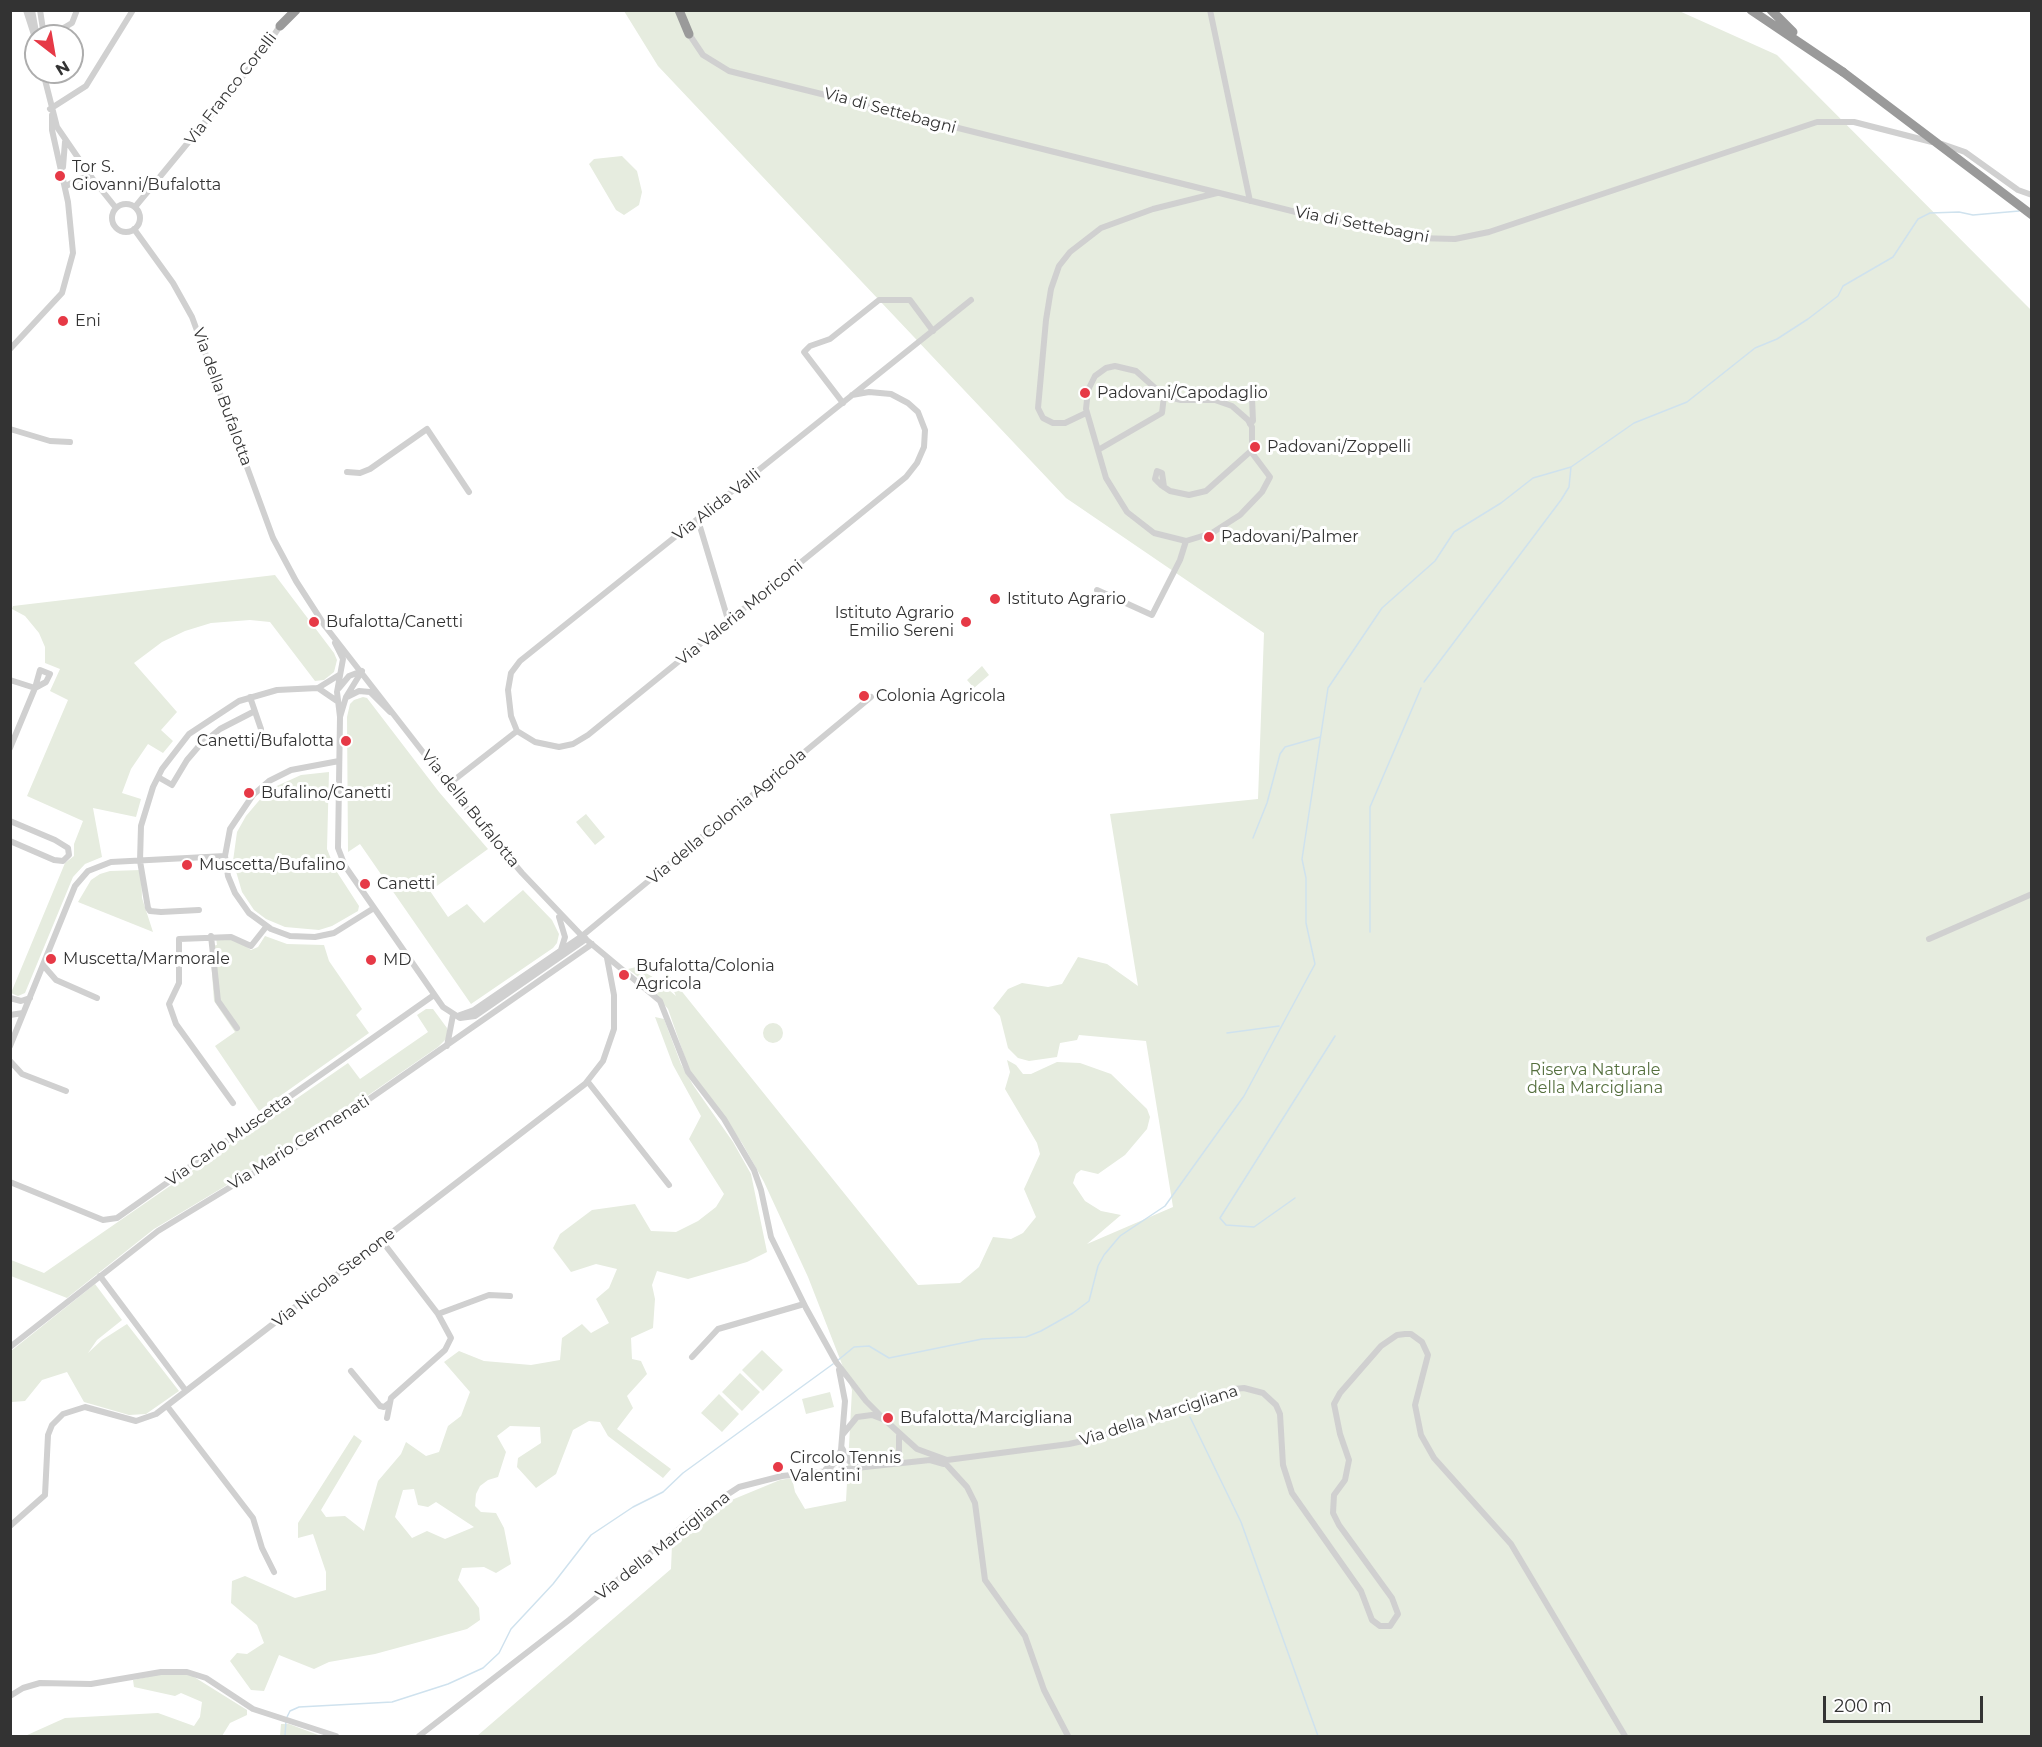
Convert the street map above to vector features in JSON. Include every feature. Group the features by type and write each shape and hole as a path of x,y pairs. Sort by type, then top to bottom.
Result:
{"highway":[{"path":"280,26 284,10"},
{"path":"280,26 296,10"},
{"path":"679,10 689,34"},
{"path":"684,10 689,34"},
{"path":"1751,10 1843,72"},
{"path":"1771,10 1786,27 1843,72 2031,214"}],"street":[{"path":"10,349 59,297 67,280 73,253 66,186 52,130 51,112 86,86 133,10"},
{"path":"1210,10 1250,201"},
{"name":"Via Franco Corelli","path":"135,207 261,54 280,26"},
{"name":"Via di Settebagni","path":"689,34 703,55 729,70 1191,187 1383,232 1428,239 1462,238 1489,232 1778,133 1829,120 1860,123 1957,148 2018,190 2031,195"},
{"name":"Via della Bufalotta","path":"45,84 51,112 65,142 116,208 112,216 116,227 126,231 134,229 163,267 189,310 278,549 325,626 449,784 558,914 584,938 653,993 664,1008 688,1072 724,1119 754,1170 761,1190 771,1237 804,1304 836,1362 860,1395 885,1420"},
{"path":"63,173 65,142"},
{"path":"66,186 81,178 92,178"},
{"path":"1188,201 1191,187"},
{"path":"1086,413 1065,423 1053,423 1043,418 1038,408 1050,295 1059,266 1070,252 1101,228 1153,209 1217,193"},
{"path":"116,208 124,204 135,207 140,218 134,229"},
{"path":"843,403 804,352 810,346 830,339 879,300 910,300 933,331"},
{"name":"Via Alida Valli","path":"517,731 511,716 508,690 511,673 520,661 971,300"},
{"path":"1110,366 1133,369 1164,396 1181,400 1221,401 1241,413 1250,424 1254,459 1269,473 1265,488 1240,515 1212,533 1186,541 1154,533 1134,519 1106,478 1086,413 1087,395 1092,380 1098,373 1110,366"},
{"name":"Via Valeria Moriconi","path":"517,731 542,744 559,747 573,744 729,623 906,477 918,463 924,447 925,430 922,418 913,407 897,396 869,392 852,395"},
{"path":"1098,450 1162,413 1164,396"},
{"path":"1250,424 1253,422 1252,398"},
{"path":"10,429 50,441 70,442"},
{"path":"347,472 360,473 370,469 427,429 469,492"},
{"path":"1164,487 1181,495 1206,491 1252,450"},
{"path":"698,520 729,623"},
{"path":"1097,590 1152,615 1180,560 1186,541"},
{"path":"325,626 342,657 337,692 340,717 338,848 344,863 444,1009 460,1018 475,1016 561,951 584,938"},
{"path":"337,692 349,676 362,671"},
{"path":"340,717 346,697 362,671"},
{"path":"199,910 150,911 140,861 141,826 158,777 189,734 219,712 250,697 277,690 318,688 339,675"},
{"path":"10,680 35,688 10,748"},
{"path":"318,688 337,701"},
{"path":"346,697 358,691 370,692 396,715"},
{"path":"250,697 253,712 261,729"},
{"name":"Via della Colonia Agricola","path":"584,938 871,697"},
{"path":"158,777 172,785 187,760 199,747 219,729 253,712"},
{"path":"449,784 517,731"},
{"path":"339,761 296,768 276,777 261,788 234,821 225,856 228,876 238,900 249,913 266,927 293,936 322,936 344,928 374,908"},
{"path":"10,821 55,840 68,848 69,855 63,861 54,860 10,841"},
{"path":"10,1046 75,886 82,877 96,866 225,856"},
{"path":"1929,939 2031,894"},
{"path":"558,914 565,937 561,951"},
{"path":"233,1103 176,1024 170,1004 179,983 178,939 231,937 251,946 266,927"},
{"path":"210,936 218,1001 237,1028"},
{"path":"453,1015 471,1012 584,938"},
{"name":"Via Mario Cermenati","path":"10,1347 158,1231 329,1127 592,944"},
{"name":"Via Nicola Stenone","path":"10,1526 45,1495 48,1435 52,1425 63,1414 85,1407 140,1421 152,1417 588,1082 604,1057 614,1029 614,995 607,957"},
{"path":"43,965 56,980 97,998"},
{"name":"Via Carlo Muscetta","path":"10,1182 103,1220 117,1218 434,995"},
{"path":"11,1001 30,998"},
{"path":"11,1001 19,1004 23,1013"},
{"path":"10,1016 23,1013"},
{"path":"446,1046 453,1026 453,1015"},
{"path":"10,1016 19,1023"},
{"path":"471,1029 475,1016"},
{"path":"453,1026 463,1035"},
{"path":"10,1061 22,1074 66,1091"},
{"path":"588,1082 669,1185"},
{"path":"382,1240 451,1333 450,1344 392,1396 387,1418"},
{"path":"100,1276 186,1391"},
{"path":"438,1314 489,1295 510,1296"},
{"path":"692,1357 718,1329 804,1304"},
{"name":"Via della Marcigliana","path":"419,1737 492,1682 721,1497 739,1487 763,1479 820,1471 932,1460 946,1462 1069,1444 1096,1438 1234,1389 1244,1388 1263,1393 1276,1405 1280,1414 1283,1465 1292,1493 1355,1581 1372,1620 1380,1626 1390,1626 1398,1614 1392,1598 1339,1525 1333,1513 1334,1495 1345,1480 1349,1460 1337,1424 1334,1404 1340,1393 1381,1346 1397,1335 1411,1334 1422,1342 1428,1355 1416,1405 1421,1435 1434,1458 1511,1544 1625,1737"},
{"name":"Via della Bufalotta","path":"836,1362 845,1393 842,1444"},
{"path":"351,1371 380,1406 384,1407 389,1403"},
{"path":"166,1406 252,1516 274,1572"},
{"path":"843,1434 850,1423 861,1415 872,1415 885,1420 898,1432 899,1452 892,1461 883,1466"},
{"name":"Via della Marcigliana","path":"898,1432 917,1449 946,1462"},
{"path":"842,1444 849,1461 865,1467"},
{"path":"820,1471 835,1463 842,1444"},
{"path":"946,1462 967,1487 975,1503 985,1580 1025,1635 1044,1690 1068,1737"},
{"path":"10,1696 23,1688 40,1683 91,1684 161,1672 187,1672 206,1678 253,1709 336,1737"}],"green space":[{"name":"Riserva Naturale della Marcigliana","path":"1677,10 1777,55 2031,310 2031,1736 477,1736 671,1569 672,1544 687,1527 717,1506 780,1480 792,1478 795,1492 805,1509 846,1501 852,1390 808,1277 764,1182 742,1143 690,1072 668,1009 646,983 628,969 636,967 656,979 676,996 663,968 918,1285 960,1283 979,1267 993,1237 1011,1239 1023,1233 1036,1217 1024,1189 1040,1154 1037,1143 1005,1089 1010,1072 1007,1060 1016,1065 1023,1074 1031,1074 1057,1062 1080,1063 1111,1074 1147,1109 1150,1117 1147,1129 1125,1155 1098,1174 1081,1170 1076,1174 1073,1183 1085,1201 1101,1211 1121,1215 1087,1244 1173,1207 1146,1041 1079,1035 1077,1040 1060,1043 1057,1057 1029,1061 1018,1058 1008,1048 1000,1016 993,1008 1008,989 1022,983 1048,987 1062,984 1078,957 1107,964 1138,986 1110,814 1258,799 1264,633 1066,498 658,66 624,11"},
{"path":"622,156 637,171 642,192 639,205 624,215 616,210 589,164 594,159"},
{"path":"275,575 334,653 337,660 334,672 324,680 315,681 270,622 250,620 211,623 185,631 162,642 134,663 177,712 161,730 173,741 163,753 148,744 131,769 122,793 141,799 136,817 93,808 102,857 85,864 73,877 25,993 18,996 11,993 65,863 74,856 74,844 83,821 27,796 68,700 50,691 60,669 45,663 45,647 39,633 25,616 12,609 13,606"},
{"path":"982,666 989,675 974,688 967,680"},
{"path":"363,697 367,698 439,792 488,849 430,891 448,917 467,904 484,923 523,890 552,920 559,934 553,948 471,1004 360,844 348,852 347,717 350,704"},
{"path":"329,772 327,849 335,869 359,906 358,911 332,926 319,930 285,927 266,919 254,910 242,892 233,861 237,832 246,816 268,790 301,775"},
{"path":"586,814 605,837 595,845 576,822"},
{"path":"141,870 142,898 153,932 78,902 91,880 100,874 110,871"},
{"path":"265,936 287,944 324,945 329,961 362,1009 356,1015 369,1033 259,1111 215,1046 235,1032 214,1001 210,946 217,945 216,937 233,937 251,950 258,947"},
{"path":"426,1009 433,1009 447,1028 447,1038 438,1047 315,1132 154,1229 67,1298 11,1276 11,1260 44,1273 348,1063 360,1079 428,1032 417,1015"},
{"path":"655,1017 664,1019 681,1064 733,1142 751,1174 767,1252 747,1262 688,1279 657,1271 652,1285 655,1299 653,1328 631,1338 632,1359 641,1361 647,1374 627,1396 633,1408 617,1429 671,1469 663,1478 608,1436 600,1422 589,1421 573,1430 556,1474 536,1488 517,1467 518,1458 541,1443 540,1427 510,1426 497,1436 506,1452 498,1477 480,1486 476,1494 475,1506 481,1512 496,1513 504,1528 511,1564 496,1573 484,1567 462,1568 458,1580 479,1608 480,1620 467,1629 375,1654 329,1662 314,1669 279,1655 264,1691 251,1690 230,1661 237,1653 247,1654 264,1643 257,1625 231,1603 232,1581 245,1576 295,1598 326,1590 326,1572 313,1534 298,1538 298,1523 354,1435 362,1441 321,1510 326,1517 345,1516 364,1531 378,1481 401,1454 406,1442 426,1456 439,1452 448,1426 461,1416 470,1392 444,1362 459,1351 484,1361 531,1365 560,1360 562,1338 582,1324 591,1333 609,1323 596,1299 609,1288 617,1269 596,1264 571,1272 553,1248 560,1234 592,1210 635,1204 651,1231 676,1232 698,1221 716,1207 724,1194 689,1139 701,1116 673,1065","holes":["414,1489 418,1505 428,1507 436,1502 474,1527 445,1539 427,1531 412,1538 395,1517 403,1490"]},
{"path":"773,1023 780,1026 783,1033 780,1040 773,1043 766,1040 763,1033 766,1026"},
{"path":"95,1284 122,1320 97,1340 88,1353 102,1340 127,1324 179,1391 146,1414 129,1415 84,1402 67,1372 42,1380 25,1401 12,1402 11,1351"},
{"path":"762,1350 783,1370 763,1391 742,1370"},
{"path":"740,1373 760,1392 742,1411 722,1392"},
{"path":"830,1392 834,1407 806,1414 802,1399"},
{"path":"719,1394 739,1414 722,1432 701,1413"},
{"path":"161,1674 191,1675 247,1710 247,1715 230,1723 222,1736 25,1736 65,1718 158,1713 194,1726 200,1717 202,1702 181,1693 175,1696 134,1687 133,1680"},
{"path":"281,1724 289,1724 321,1736 280,1736"}],"waterway":[{"path":"837,1361 854,1347 869,1346 889,1358 982,1339 1026,1337 1041,1331 1089,1301 1098,1266 1104,1255 1120,1236 1165,1206 1244,1096 1315,964 1306,923 1306,878 1302,859 1328,688 1382,608 1435,561 1454,532 1501,503 1533,478 1571,467 1634,423 1687,402 1755,348 1777,339 1808,319 1838,296 1843,286 1893,257 1918,219 1930,213 1959,212 1973,215 2019,211"},
{"path":"1424,682 1561,500 1569,487 1571,467"},
{"path":"1370,932 1370,807 1421,688"},
{"path":"1253,838 1267,803 1280,754 1285,747 1320,737"},
{"path":"1227,1033 1279,1026"},
{"path":"1295,1198 1254,1227 1226,1225 1220,1218 1335,1036"},
{"path":"287,1717 290,1711 299,1707 392,1702 448,1684 483,1668 499,1653 511,1629 553,1584 591,1535 633,1507 663,1492 683,1473 833,1364"},
{"path":"1190,1417 1241,1522 1318,1736"},
{"path":"285,1736 286,1721"}],"place":[{"name":"Tor S. Giovanni/Bufalotta","path":"60,176"},
{"name":"Eni","path":"63,321"},
{"name":"Padovani/Capodaglio","path":"1085,393"},
{"name":"Padovani/Zoppelli","path":"1255,447"},
{"name":"Padovani/Palmer","path":"1209,537"},
{"name":"Istituto Agrario","path":"995,599"},
{"name":"Bufalotta/Canetti","path":"314,622"},
{"name":"Istituto Agrario Emilio Sereni","path":"966,622"},
{"name":"Colonia Agricola","path":"864,696"},
{"name":"Canetti/Bufalotta","path":"346,741"},
{"name":"Bufalino/Canetti","path":"249,793"},
{"name":"Muscetta/Bufalino","path":"187,865"},
{"name":"Canetti","path":"365,884"},
{"name":"Muscetta/Marmorale","path":"51,959"},
{"name":"MD","path":"371,960"},
{"name":"Bufalotta/Colonia Agricola","path":"624,975"},
{"name":"Bufalotta/Marcigliana","path":"888,1418"},
{"name":"Circolo Tennis Valentini","path":"778,1467"}]}
